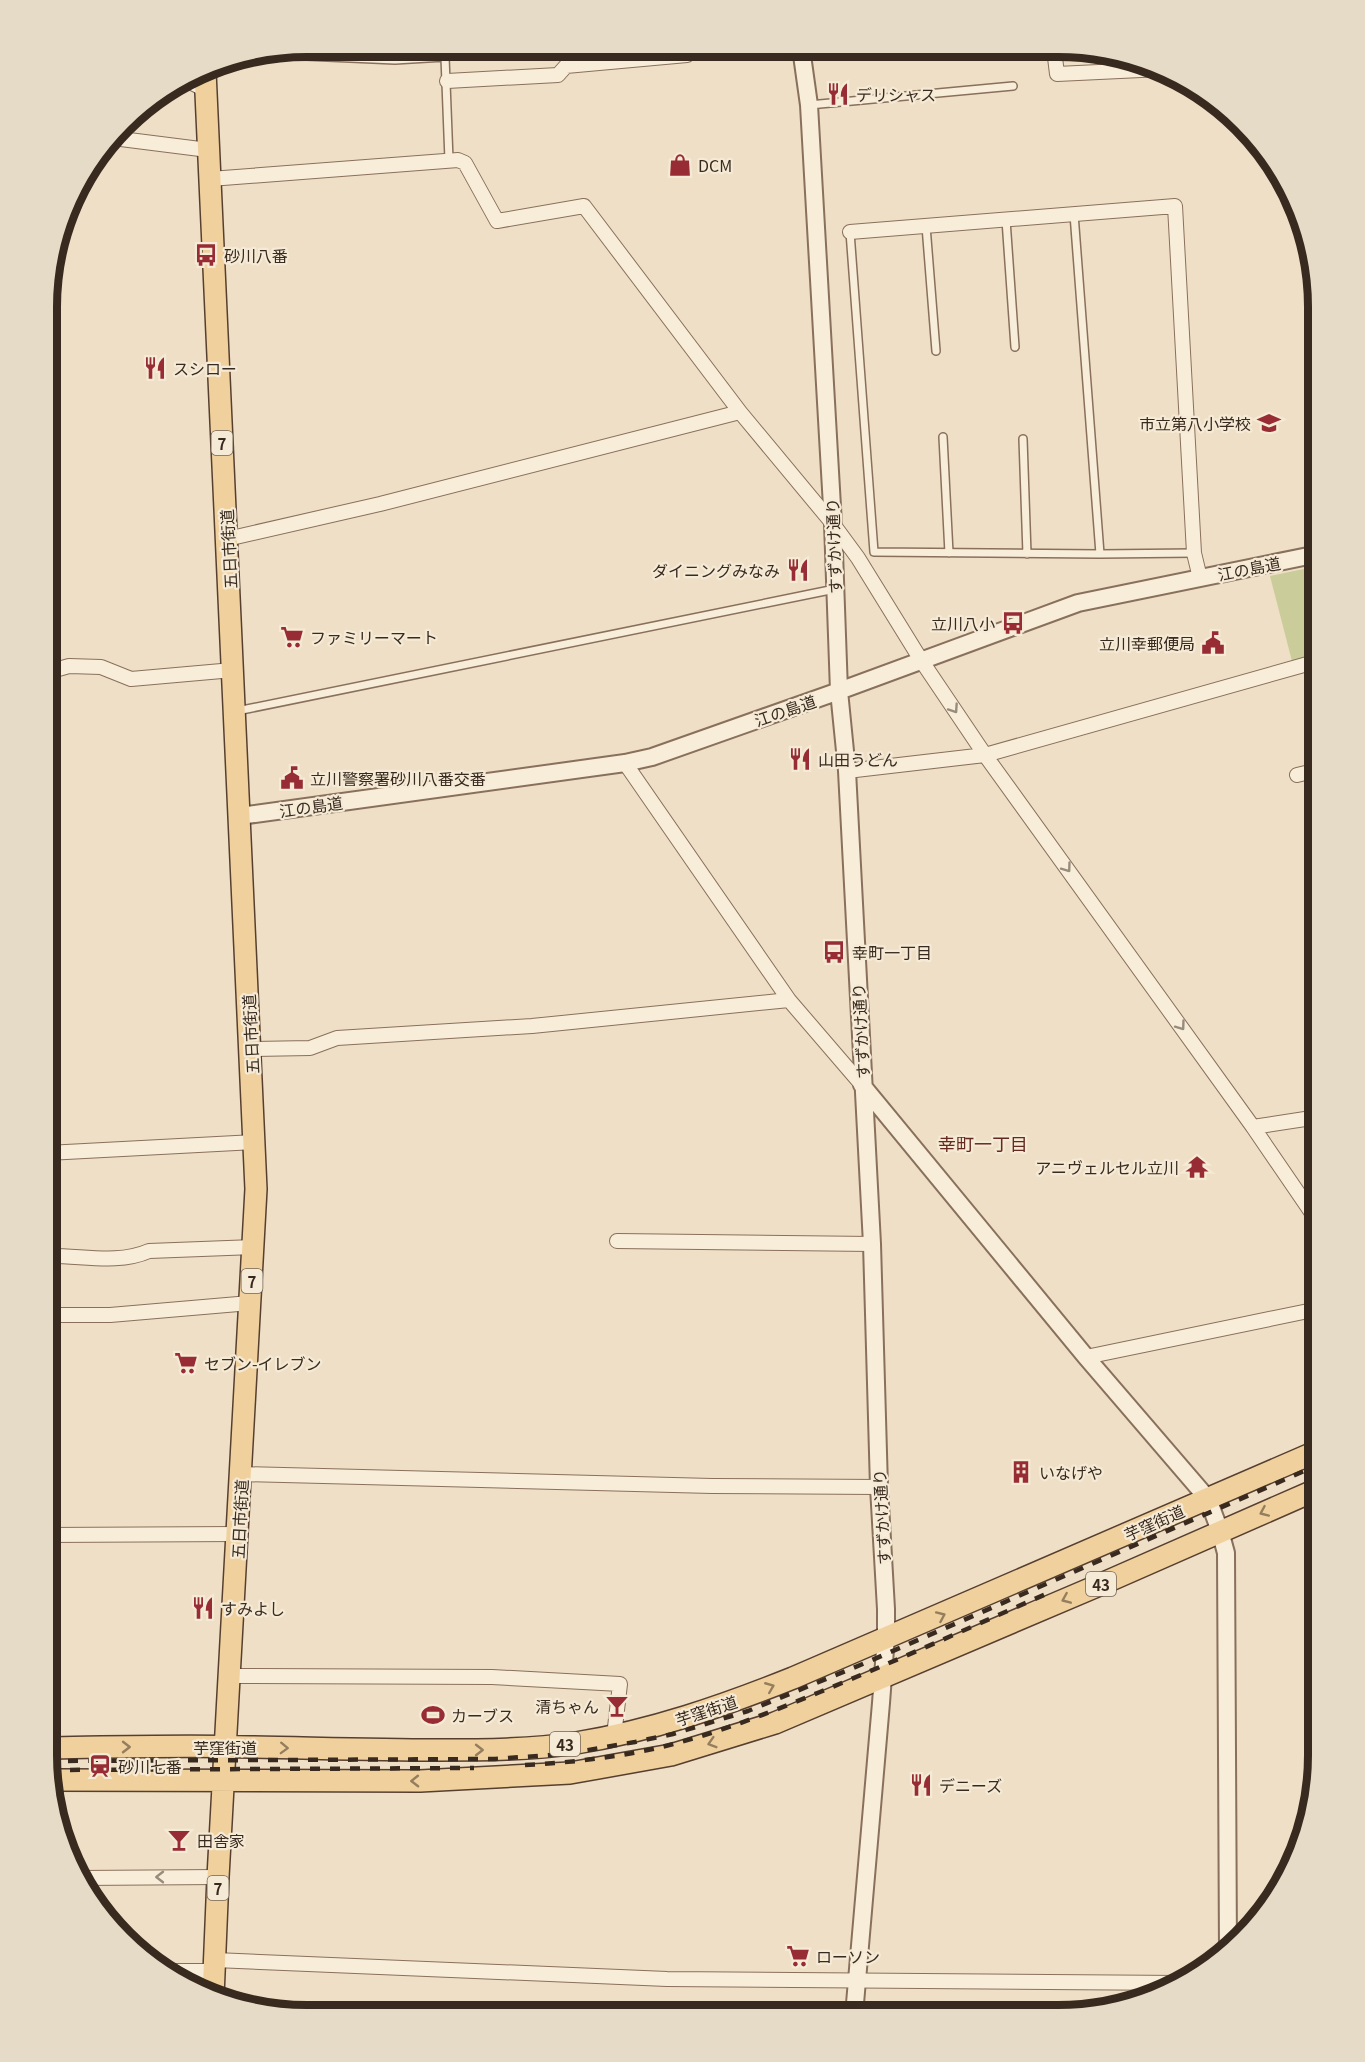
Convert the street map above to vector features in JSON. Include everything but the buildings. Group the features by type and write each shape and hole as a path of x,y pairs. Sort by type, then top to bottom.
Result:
{"main road":[{"name":"五日市街道","path":"200,81 210,179 256,1189 213,1987"},
{"name":"芋窪街道","path":"57,1748 225,1746 322,1750 493,1750 545,1747 614,1736 692,1716 740,1700 1308,1455"},
{"name":"芋窪街道","path":"59,1780 420,1781 533,1776 614,1767 671,1755 775,1723 1308,1493"}],"street":[{"path":"447,81 558,75 566,66 665,57"},
{"name":"すずかけ通り","path":"802,57 809,105 833,524 840,691 847,771 872,1244 886,1636 855,2005"},
{"path":"1055,57 1057,74 1138,70"},
{"path":"122,139 208,150"},
{"path":"210,179 449,160 465,163 497,221 584,206 740,412 833,524 858,558 921,660 985,755 1253,1127 1308,1207"},
{"path":"850,232 1175,206 1194,553 1200,578"},
{"path":"227,539 380,504 740,412"},
{"name":"江の島道","path":"240,816 625,764 652,757 840,691 1078,603 1308,556"},
{"path":"847,771 985,755 1308,664"},
{"path":"57,669 69,666 101,667 131,679 232,670"},
{"path":"625,764 789,1000 1086,1357 1208,1499 1226,1553 1228,1938"},
{"path":"1297,774 1308,772"},
{"path":"251,1049 310,1048 337,1038 532,1026 789,1000"},
{"path":"1253,1127 1308,1119"},
{"path":"57,1152 255,1142"},
{"path":"617,1241 872,1244"},
{"path":"57,1256 74,1255 86,1259 137,1257 149,1251 254,1247"},
{"path":"57,1315 110,1315 250,1303"},
{"path":"1086,1357 1308,1311"},
{"path":"241,1474 712,1486 879,1487"},
{"path":"57,1535 238,1534"},
{"path":"230,1676 492,1677 620,1684 614,1736"},
{"path":"90,1878 218,1877"},
{"path":"179,1969 214,1965 667,1979 856,1981 1144,1990"}],"lane":[{"path":"328,57 395,60 445,57 449,160"},
{"path":"565,57 566,66"},
{"path":"809,105 1013,86"},
{"path":"1074,214 1100,554"},
{"path":"1006,220 1015,347"},
{"path":"927,226 936,351"},
{"path":"850,232 874,552 1194,553"},
{"path":"944,437 950,553"},
{"path":"1023,440 1027,554"},
{"path":"235,712 835,588"}],"green space":[{"path":"1308,568 1308,660 1293,665 1270,576"}],"railway":[{"path":"57,1761 495,1759 565,1754 673,1734 748,1711 870,1661 1308,1469"},
{"path":"525,1765 624,1754 708,1734 776,1710 1046,1594"},
{"path":"58,1770 474,1768"}],"place":[{"name":"デリシャス","path":"838,94"},
{"name":"DCM","path":"680,165"},
{"name":"砂川八番","path":"206,255"},
{"name":"スシロー","path":"155,368"},
{"name":"市立第八小学校","path":"1269,423"},
{"name":"ダイニングみなみ","path":"798,570"},
{"name":"立川八小","path":"1013,623"},
{"name":"ファミリーマート","path":"292,637"},
{"name":"立川幸郵便局","path":"1213,643"},
{"name":"山田うどん","path":"800,759"},
{"name":"立川警察署砂川八番交番","path":"292,778"},
{"name":"幸町一丁目","path":"834,952"},
{"name":"アニヴェルセル立川","path":"1197,1167"},
{"name":"セブン-イレブン","path":"186,1363"},
{"name":"いなげや","path":"1021,1472"},
{"name":"すみよし","path":"203,1608"},
{"name":"清ちゃん","path":"617,1706"},
{"name":"カーブス","path":"433,1715"},
{"name":"砂川七番","path":"100,1766"},
{"name":"デニーズ","path":"921,1785"},
{"name":"田舎家","path":"179,1840"},
{"name":"ローソン","path":"798,1956"}],"district":[{"name":"幸町一丁目","path":"983,1143"}]}
